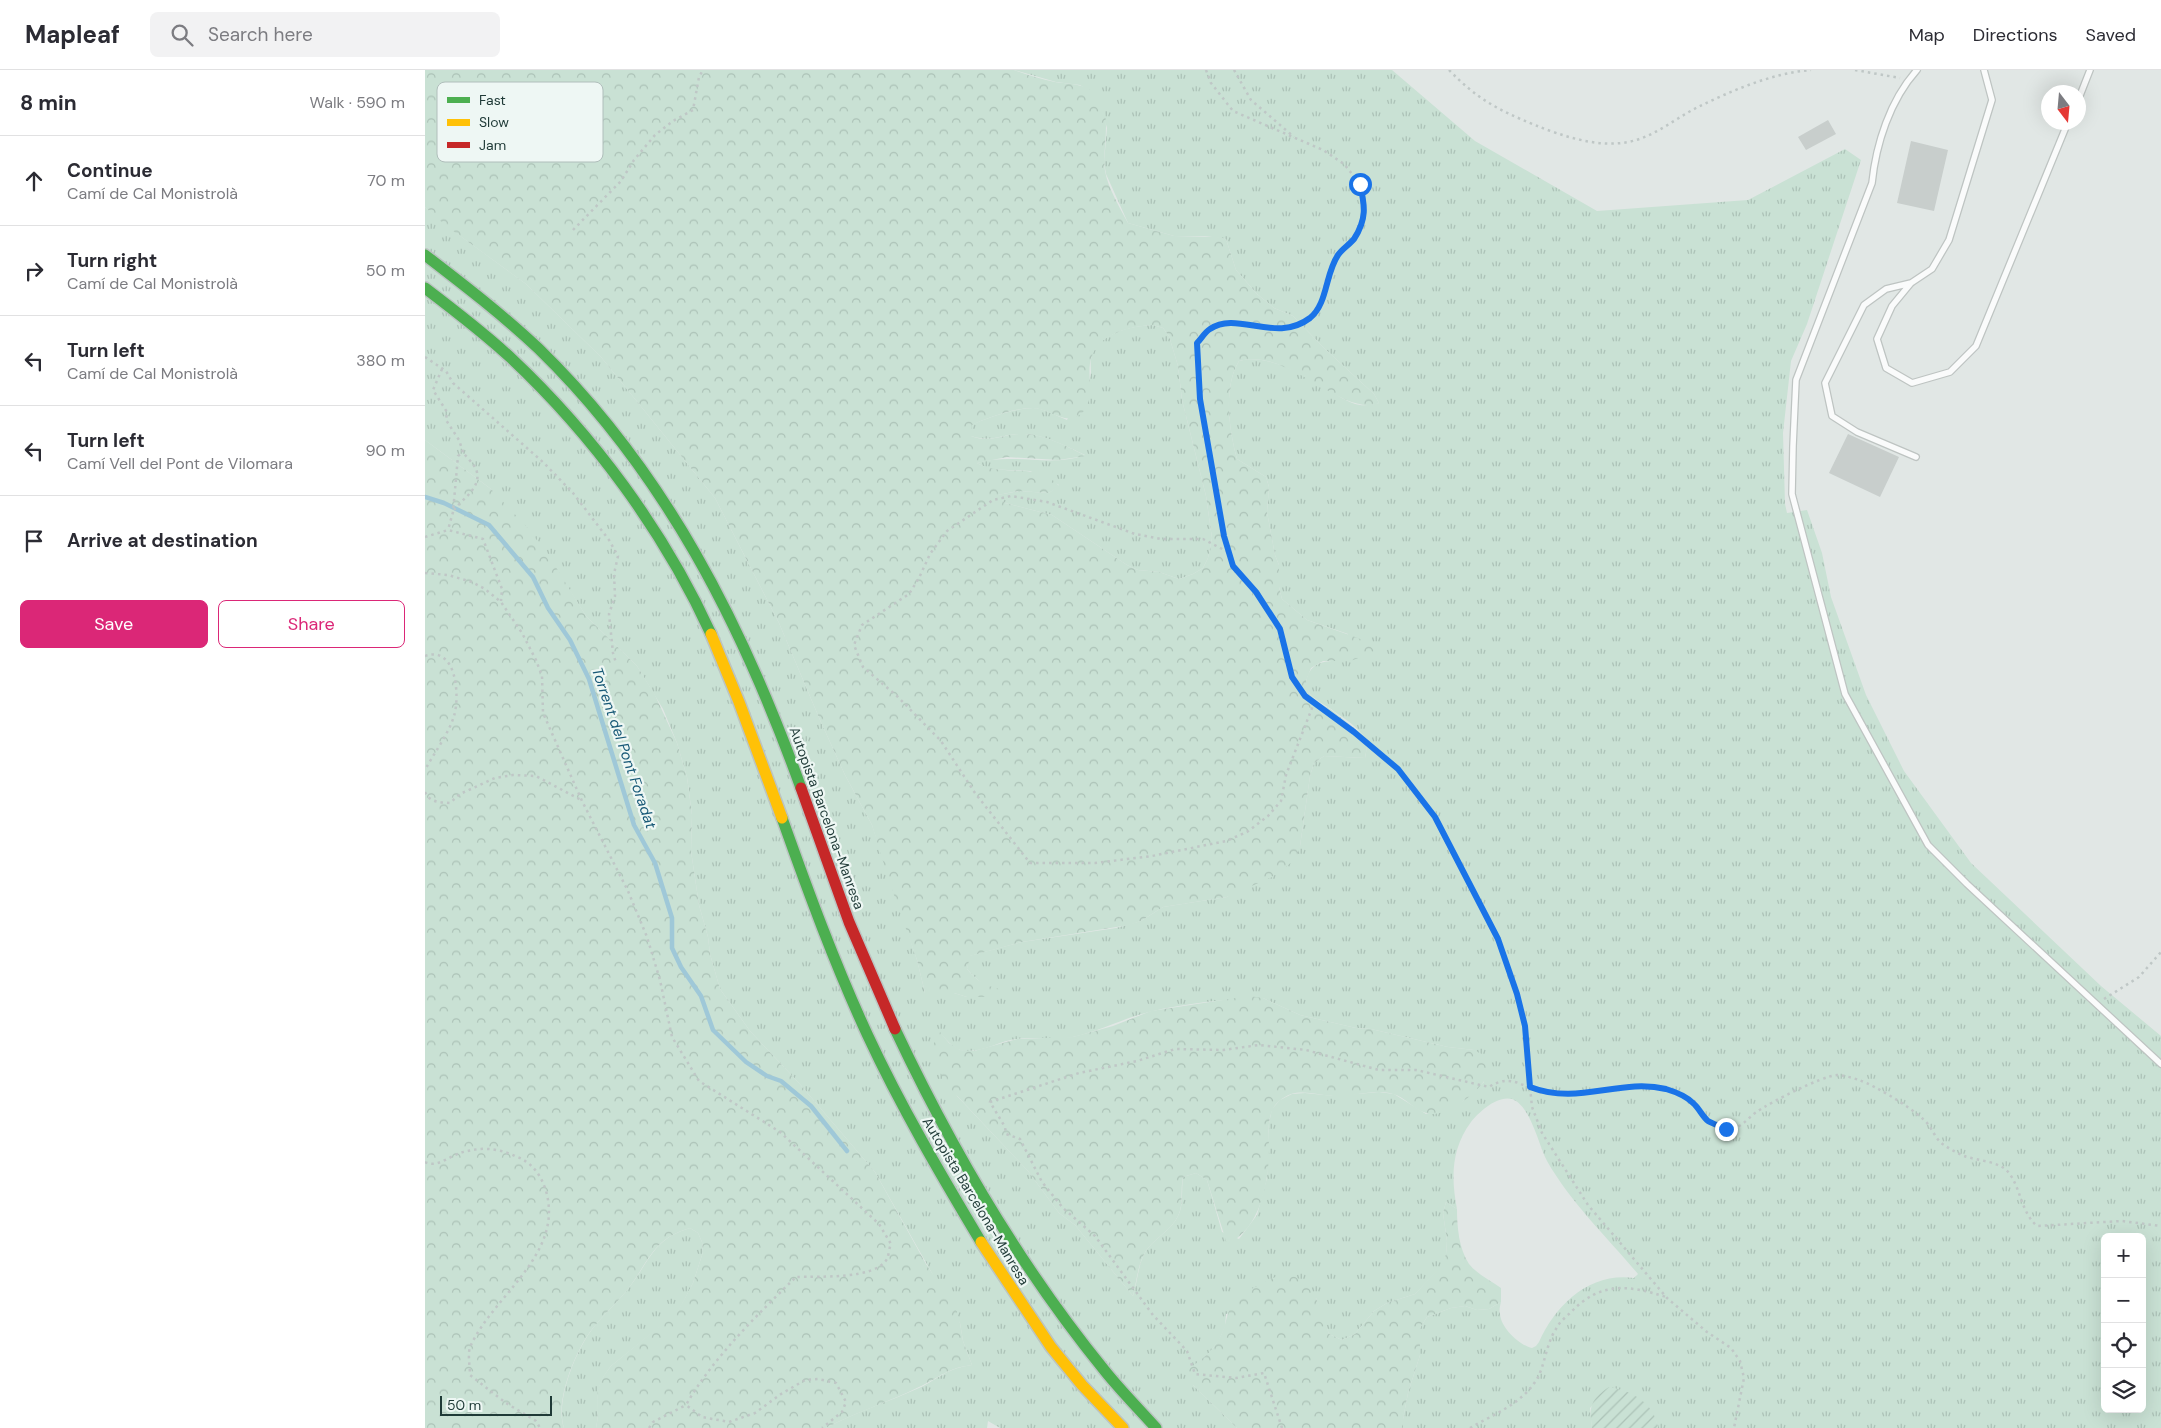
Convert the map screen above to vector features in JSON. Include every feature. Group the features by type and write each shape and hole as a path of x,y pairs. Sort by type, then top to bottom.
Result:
{"highway":[{"name":"Autopista Barcelona-Manresa","path":"425,255 512,324 570,380 612,429 664,499 696,553 744,645 773,713 861,952 908,1056 984,1195 1043,1288 1102,1368 1156,1428"},
{"name":"Autopista Barcelona-Manresa","path":"425,288 456,310 515,360 569,417 618,479 664,546 706,626 740,705 854,1005 900,1099 955,1197 1017,1299 1074,1377 1123,1428"}],"lane":[{"path":"1917,70 1909,79 1883,129 1875,158 1872,183 1796,380 1792,494 1845,694 1928,845 1967,884 2161,1064"},
{"path":"1984,70 1992,100 1949,240 1932,269 1911,283 1892,306 1877,339 1886,368 1912,383 1950,372 1976,346 2065,130"},
{"path":"2084,85 2090,70"},
{"path":"1911,283 1886,289 1864,305 1825,383 1832,416 1857,432 1915,457"}],"path":[{"path":"573,230 621,181 634,160 655,136 673,121 693,110 699,77 703,70"},
{"path":"1206,70 1211,83 1233,111 1323,150 1344,164 1360,184 1365,207 1362,225 1353,240 1337,256 1326,280 1320,304 1310,318 1288,329 1261,328 1230,322 1210,329 1197,343 1200,399 1224,536 1233,566 1256,592 1280,629 1292,677 1305,696 1354,732 1398,769 1435,817 1498,939 1517,994 1525,1026 1532,1107 1542,1133 1588,1205 1667,1298 1707,1332 1731,1348 1740,1360 1744,1378 1734,1428"},
{"path":"1234,70 1251,100 1298,140"},
{"path":"1449,70 1477,97 1515,117 1545,129 1576,138 1617,143 1649,135 1669,126 1695,109 1744,88 1785,75 1811,70"},
{"path":"1855,70 1909,79"},
{"path":"425,356 442,368 453,383 487,415 517,438 556,475 589,512 609,540 618,556 614,574 615,596 609,614 613,653 617,663"},
{"path":"442,368 436,387 433,390 447,412 446,420 459,440 463,452 475,468 476,482 473,491 462,500 453,512"},
{"path":"448,530 453,512 458,456 463,452"},
{"path":"1229,553 1203,539 1161,539 1135,534 1047,502 1011,496 993,500 947,532 930,554 909,594 862,626 854,645 863,667 898,697 941,741 975,793 1030,863 1095,863 1152,856 1226,841 1247,832 1268,816 1281,800 1289,767 1314,703"},
{"path":"425,537 448,530 483,539 502,590 501,602"},
{"path":"425,573 448,575 472,582 485,589 501,602 522,633 542,676 543,713 582,801 628,891 647,937 660,980 672,1037 699,1081 780,1132 879,1224 891,1244 887,1259 876,1270 854,1274 796,1277 749,1324 710,1370 686,1405 653,1422 649,1428"},
{"path":"425,656 441,656 447,659 452,668 456,694 455,713 452,722 425,770"},
{"path":"425,792 427,796 436,802 450,803 460,794 495,778 521,775 536,776 582,801"},
{"path":"2096,1003 2139,977 2161,952"},
{"path":"1282,1428 1264,1374 1236,1378 1195,1374 1187,1351 1153,1315 1095,1236 1063,1208 1042,1182 1024,1145 1020,1139 1006,1134 1005,1127 990,1102 1079,1073 1137,1061 1175,1048 1223,1050 1259,1045 1305,1050 1379,1070 1416,1070 1489,1086 1497,1082 1516,1081 1547,1094 1578,1095 1636,1085 1665,1089 1679,1093 1693,1103 1707,1120 1726,1129 1739,1127 1757,1111 1799,1089 1837,1075 1860,1080 1892,1098 1924,1120 1942,1144 1964,1156 2003,1167 2010,1174 2030,1220 2037,1226 2122,1221 2161,1226"},
{"path":"425,1162 437,1164 460,1153 488,1148 516,1156 534,1166 544,1185 551,1208 541,1248 525,1273 495,1308 470,1347 470,1375 506,1403 537,1421 540,1428"},
{"path":"1470,1428 1522,1397 1538,1378 1545,1351 1556,1327 1586,1298 1600,1291 1621,1287 1641,1289 1667,1298"},
{"path":"686,1405 703,1418 729,1422 755,1414 781,1394 805,1380 818,1379 836,1383 846,1402 843,1412 822,1428"}],"green space":[{"path":"425,70 1014,70 1045,80 1089,89 1098,96 1103,104 1106,126 1105,171 1111,191 1128,223 1174,236 1226,239 1236,270 1257,294 1274,308 1293,316 1324,348 1374,394 1379,403 1364,405 1348,401 1295,372 1258,359 1239,361 1234,371 1229,396 1230,422 1237,459 1266,477 1269,487 1267,512 1275,555 1279,565 1279,587 1282,599 1307,620 1358,638 1368,643 1376,652 1350,661 1323,661 1311,668 1306,681 1309,693 1319,703 1330,709 1362,734 1367,746 1365,758 1324,756 1314,763 1310,776 1300,846 1296,859 1272,877 1227,897 1163,907 1141,921 1129,925 1022,942 970,956 967,969 978,980 1000,989 992,997 967,997 954,993 925,993 917,960 888,878 872,825 845,775 779,623 715,498 601,357 526,284 445,225 425,207","holes":["1153,325 1163,328 1169,336 1178,366 1182,400 1206,496 1212,538 1208,558 1203,568 1179,579 1159,572 1138,570 1127,565 1052,515 1005,503 998,495 1018,491 1049,493 1059,486 1050,478 1041,474 998,469 977,463 1007,457 1058,460 1086,456 1039,436 1017,434 991,439 971,436 972,425 994,416 1020,409 1040,409 1065,418 1077,416 1083,412 1088,403 1091,360 1096,348 1102,342 1118,332"]},
{"path":"1014,70 1392,70 1475,141 1597,211 1748,200 1845,149 1861,160 1807,324 1791,361 1783,433 1785,504 1787,513 1807,510 1822,553 1831,597 1866,695 1904,771 1971,863 2101,986 2161,1036 2161,1428 1658,1428 1652,1412 1640,1400 1633,1395 1609,1388 1590,1408 1592,1428 1403,1428 1408,1393 1420,1355 1420,1328 1427,1317 1451,1308 1465,1306 1477,1310 1489,1309 1501,1302 1501,1319 1507,1330 1522,1343 1532,1348 1539,1342 1555,1315 1576,1294 1603,1280 1618,1277 1634,1278 1638,1274 1567,1191 1547,1161 1524,1109 1519,1103 1506,1098 1489,1105 1471,1122 1464,1132 1454,1164 1457,1209 1446,1202 1443,1213 1447,1241 1446,1254 1442,1266 1415,1294 1387,1303 1374,1311 1355,1334 1342,1340 1329,1334 1316,1298 1226,1314 1225,1327 1219,1340 1199,1362 1193,1385 1237,1428 1000,1428 988,1421 987,1428 826,1428 919,1388 956,1368 972,1365 963,1341 960,1323 875,1172 798,1082 750,1031 720,989 699,905 691,851 692,815 687,777 677,743 663,709 637,666 586,616 558,572 491,489 425,440 425,207 459,235 526,284 601,357 715,498 779,623 845,775 872,825 917,960 925,993 954,993 967,997 992,997 987,989 967,969 969,956 1022,942 1116,928 1141,921 1163,907 1227,897 1300,846 1310,776 1314,763 1324,756 1365,758 1366,748 1365,739 1358,730 1347,720 1312,696 1307,687 1306,681 1310,671 1316,665 1323,662 1336,661 1348,634 1307,620 1282,599 1279,587 1279,565 1275,555 1267,512 1269,487 1266,477 1237,459 1230,422 1229,396 1234,371 1239,361 1250,359 1284,366 1355,404 1379,403 1374,394 1324,348 1293,316 1274,308 1257,294 1236,270 1226,239 1205,236 1174,236 1128,223 1106,174 1104,162 1107,128 1098,97 1080,85 1056,82","holes":["1263,998 1300,1015 1448,1047 1474,1050 1484,1082 1463,1101 1426,1114 1394,1094 1379,1092 1334,1096 1305,1093 1292,1094 1280,1100 1272,1109 1269,1123 1267,1178 1257,1215 1239,1239 1222,1232 1207,1180 1196,1173 1183,1177 1180,1212 1172,1225 1145,1253 1140,1265 1133,1296 1075,1225 1059,1213 1028,1171 957,1096 940,1033 957,1049 974,1051 1016,1039 1059,1039 1073,1037 1163,1009 1220,1000"]},
{"path":"1153,325 1163,328 1169,336 1178,366 1182,400 1206,496 1212,538 1208,558 1203,568 1179,579 1159,572 1138,570 1127,565 1052,515 1005,503 997,495 1019,491 1049,493 1059,485 1030,471 988,469 977,463 1005,459 1059,460 1085,455 1054,441 1029,434 1015,434 985,439 971,436 971,425 1026,408 1037,408 1067,420 1089,383 1091,359 1094,350 1100,343 1107,337 1125,329"},
{"path":"425,440 491,489 526,526 549,556 586,616 637,666 655,695 677,743 687,777 692,815 691,851 699,905 720,989 750,1031 798,1082 875,1172 926,1264 955,1307 963,1341 972,1365 950,1371 908,1392 826,1428 596,1428 598,1390 604,1375 611,1366 678,1311 693,1283 703,1252 702,1242 698,1233 690,1228 678,1232 661,1243 627,1291 586,1337 568,1376 564,1390 562,1417 564,1428 425,1428"},
{"path":"1249,996 1263,998 1300,1015 1448,1047 1474,1050 1487,1057 1489,1072 1480,1087 1463,1102 1453,1108 1434,1114 1426,1113 1402,1098 1385,1092 1333,1096 1301,1092 1285,1097 1273,1108 1270,1116 1267,1176 1260,1204 1247,1228 1227,1244 1207,1180 1196,1173 1183,1177 1181,1207 1178,1216 1172,1225 1145,1253 1140,1265 1133,1296 1075,1225 1059,1213 1028,1171 944,1082 932,1047 940,1032 949,1043 960,1050 974,1051 1017,1039 1073,1037 1113,1026 1151,1011"},
{"path":"1446,1202 1457,1209 1459,1238 1469,1264 1501,1288 1501,1302 1489,1309 1477,1310 1465,1306 1451,1308 1427,1317 1420,1328 1420,1355 1408,1393 1403,1428 1237,1428 1193,1385 1186,1370 1204,1358 1217,1342 1233,1304 1247,1291 1276,1277 1283,1275 1293,1276 1302,1280 1315,1296 1329,1334 1342,1340 1355,1334 1374,1311 1387,1303 1415,1294 1441,1266 1446,1254 1447,1241 1443,1213"},
{"path":"690,1228 698,1233 702,1242 703,1252 693,1283 678,1312 611,1366 599,1390 596,1428 564,1428 562,1404 569,1376 580,1349 593,1328 627,1291 661,1243 678,1232"},
{"path":"1609,1387 1634,1395 1647,1405 1656,1419 1658,1428 1592,1428 1592,1404"}],"building":[{"path":"1828,120 1836,134 1806,150 1798,137"},
{"path":"1911,141 1948,150 1934,211 1897,203"},
{"path":"1848,434 1899,457 1880,497 1829,473"}],"waterway":[{"name":"Torrent del Pont Foradat","path":"425,497 444,503 489,525 533,577 548,608 570,640 589,679 634,825 655,863 672,918 672,948 681,967 701,996 713,1030 746,1062 767,1076 781,1081 811,1106 847,1151"}],"traffic: fast":[{"path":"425,255 497,312 539,349 584,396 625,446 662,499 695,553 725,609 753,668 801,788"},
{"path":"425,288 511,358 570,419 598,452 649,522 671,558 711,634"},
{"path":"782,818 833,955 868,1036 908,1115 981,1242"},
{"path":"895,1029 964,1163 1017,1249 1074,1332 1111,1378 1156,1428"}],"traffic: slow":[{"path":"711,634 739,702 782,818"},
{"path":"981,1242 1051,1347 1082,1385 1123,1428"}],"traffic: jam":[{"path":"801,788 849,922 895,1029"}],"route":[{"path":"1360,184 1365,207 1362,225 1353,240 1337,256 1326,280 1320,304 1310,318 1288,329 1261,328 1230,322 1210,329 1197,343 1200,399 1224,536 1233,566 1256,592 1280,629 1292,677 1305,696 1354,732 1398,769 1435,817 1498,939 1517,994 1525,1026 1530,1087 1547,1094 1578,1095 1636,1085 1665,1089 1679,1093 1693,1103 1707,1120 1726,1129"}]}
